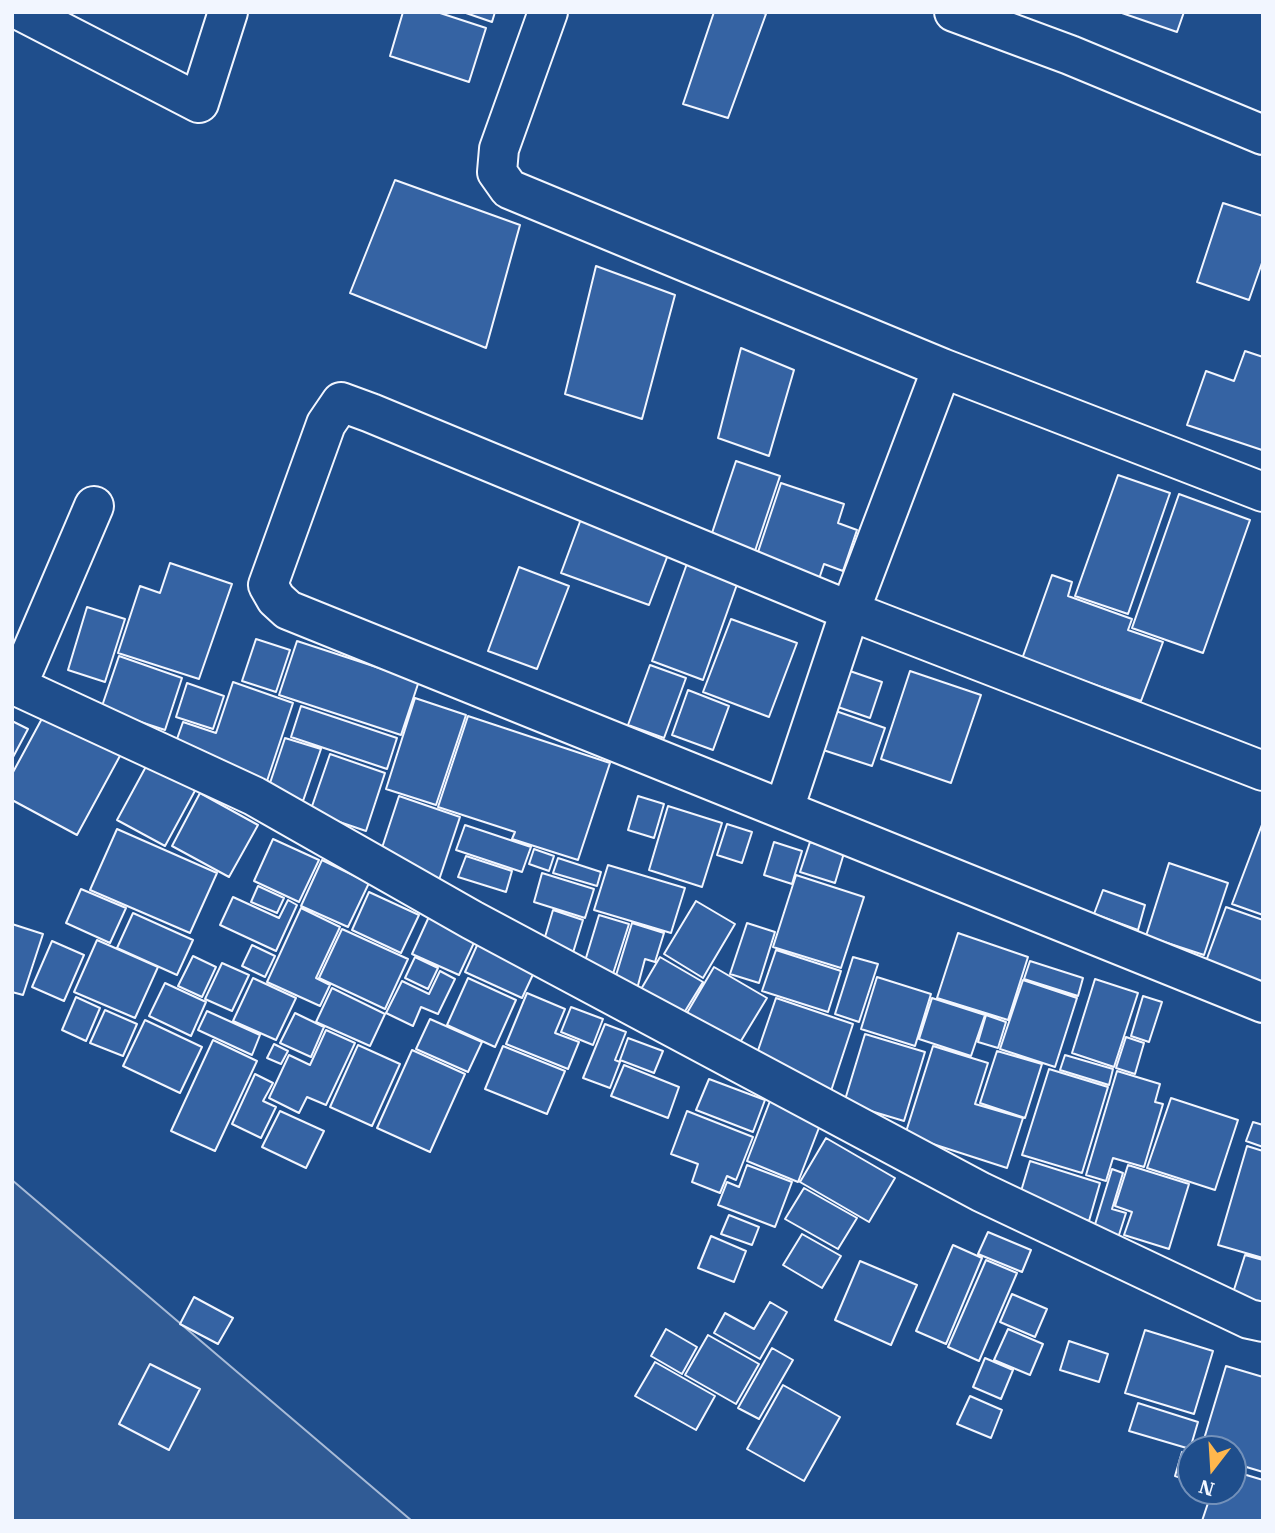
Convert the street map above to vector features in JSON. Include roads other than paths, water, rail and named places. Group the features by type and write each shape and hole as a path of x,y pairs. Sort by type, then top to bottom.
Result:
{"street":[{"path":"23,12 199,103 228,12"},
{"path":"548,12 499,149 497,172 509,189 942,369 1263,492"},
{"path":"954,12 1070,55 1263,135"},
{"path":"784,809 850,611 942,369"},
{"path":"1263,771 850,611 341,402 326,424 268,585 276,599 288,610 1263,1003"},
{"path":"94,506 15,685 254,796 472,920 981,1192 1250,1319 1263,1322"}]}
